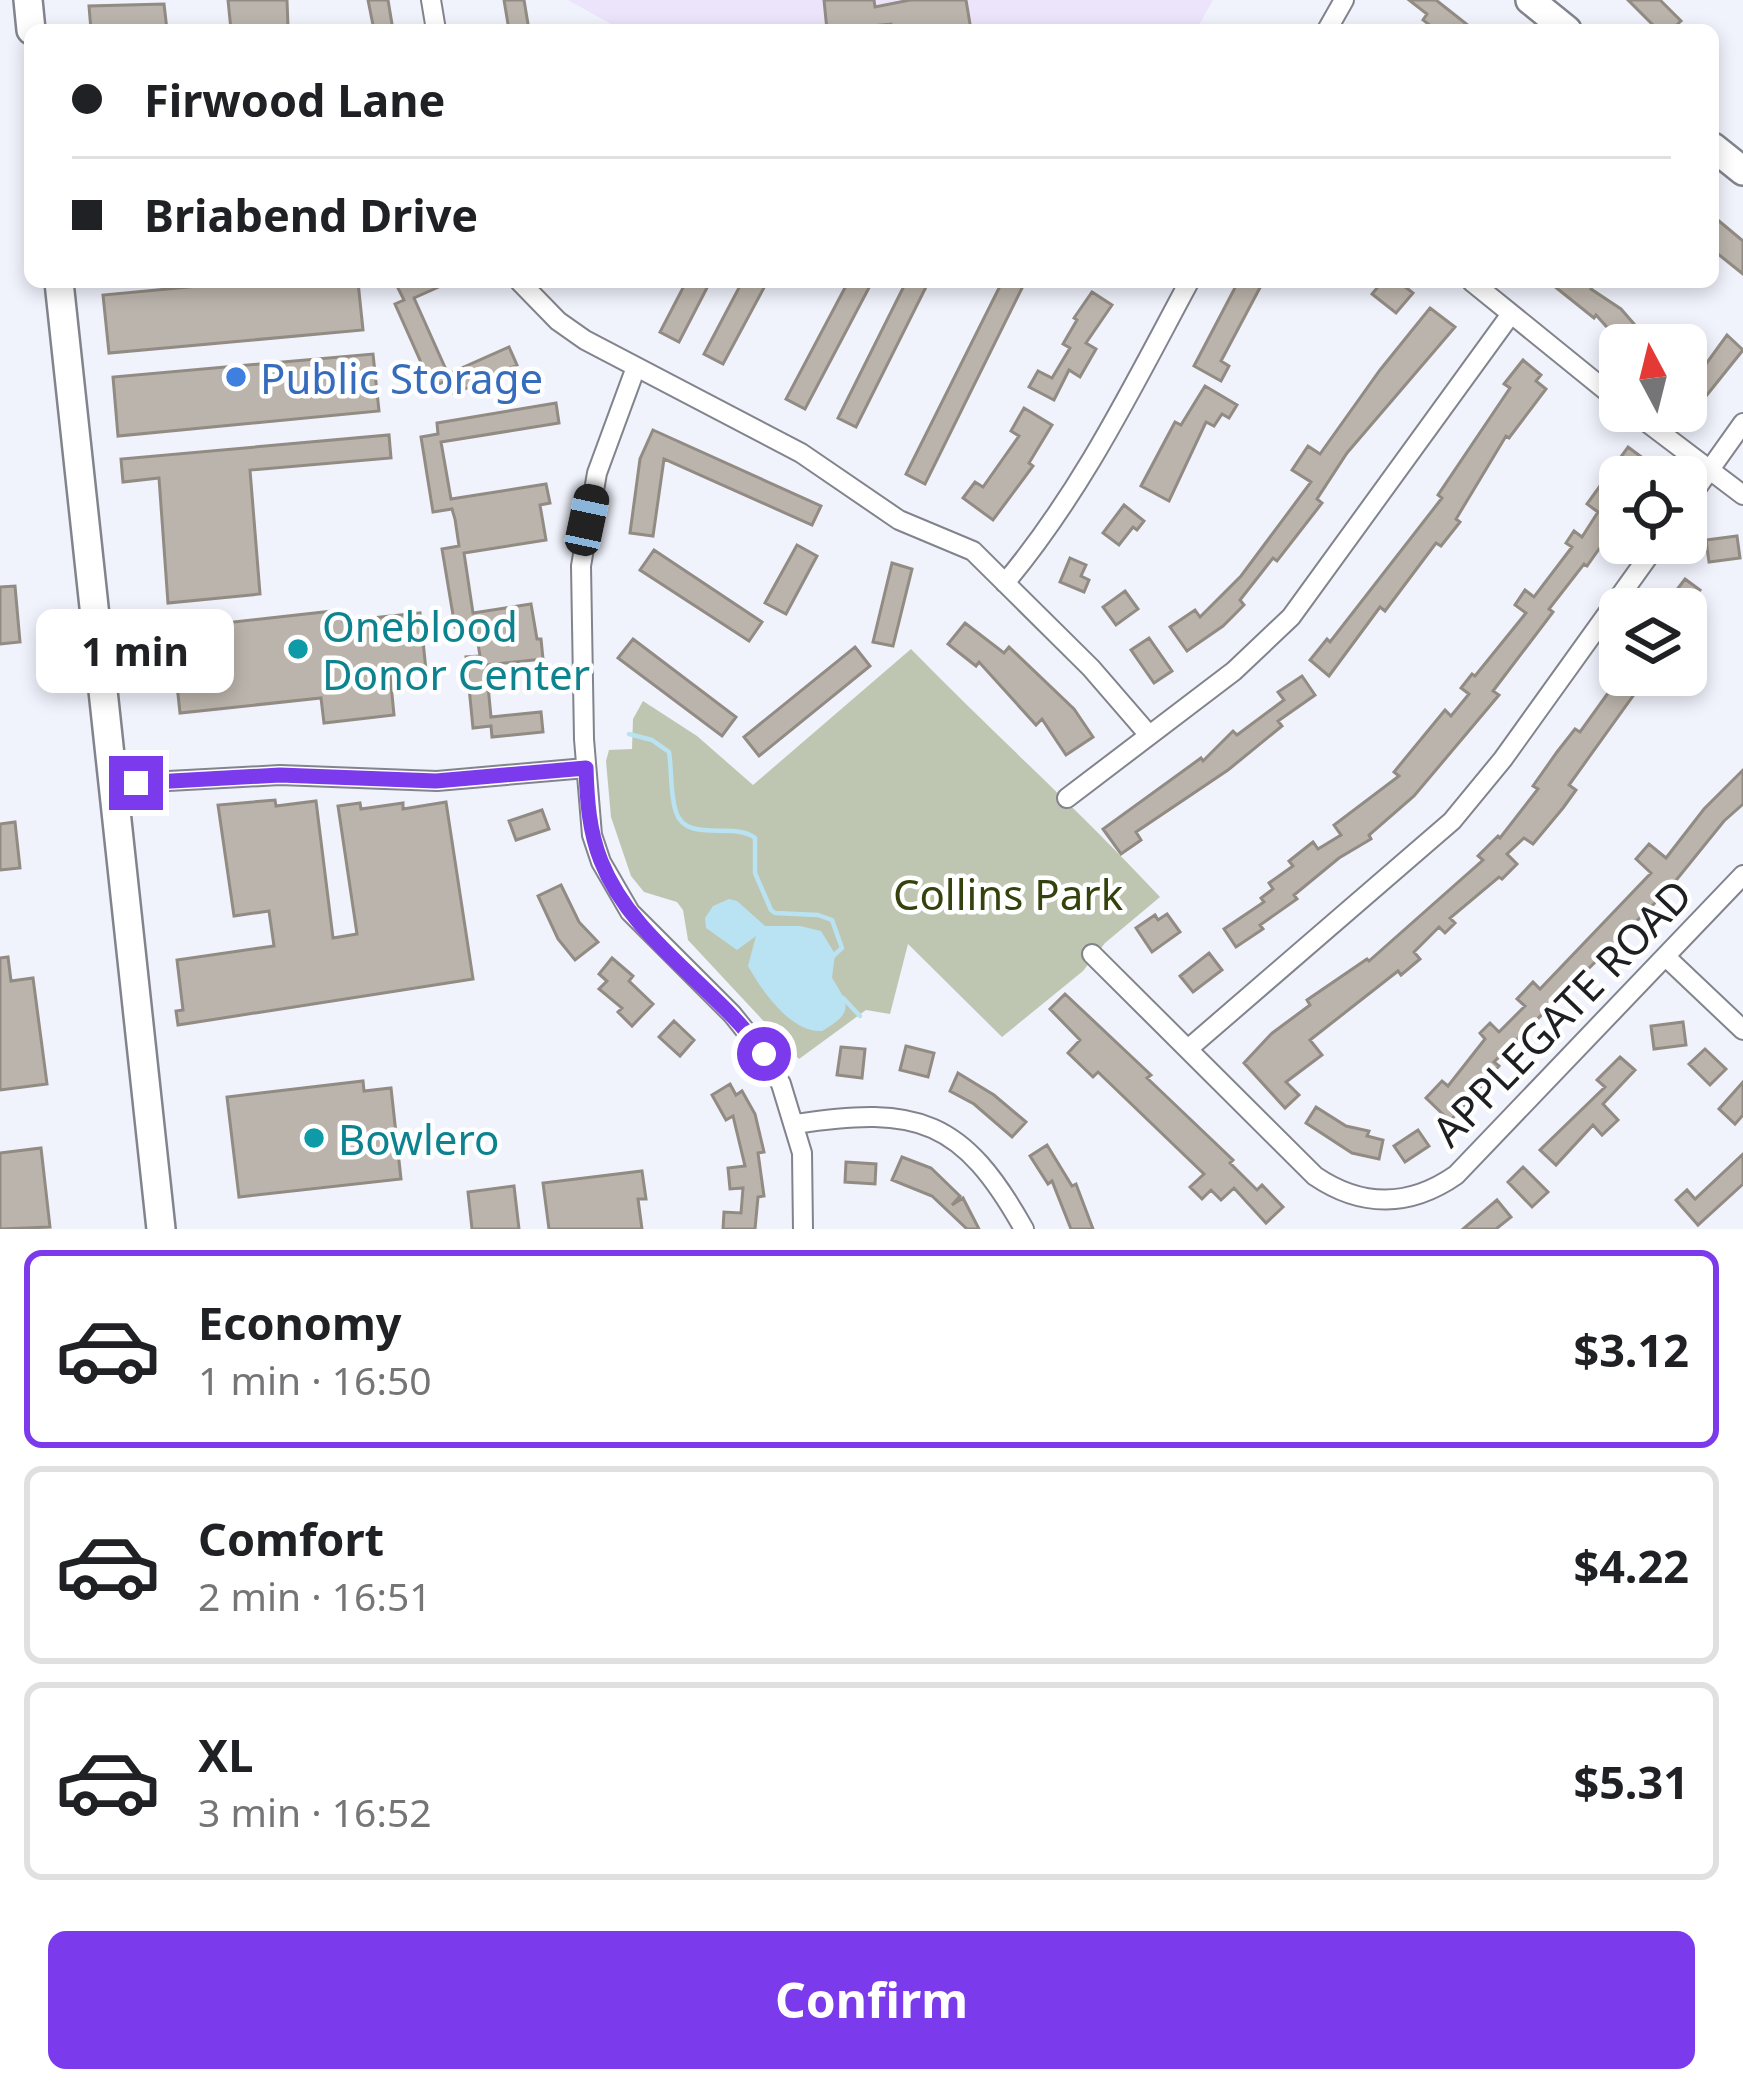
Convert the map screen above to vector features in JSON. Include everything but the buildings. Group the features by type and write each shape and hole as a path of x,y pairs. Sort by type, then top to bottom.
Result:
{"main road":[{"path":"1530,0 1560,24"},
{"path":"1719,152 1743,171"},
{"path":"60,288 161,1229"}],"street":[{"path":"526,288 558,321 636,368 801,453 898,520 973,551 1091,668 1149,735"},
{"path":"1005,583 1082,482 1186,288"},
{"path":"1479,288 1599,385"},
{"path":"1067,798 1234,671 1291,616 1511,314"},
{"path":"636,368 601,459 584,543 580,590 592,835 614,888 640,922 754,1040 781,1084 796,1124 805,1188 803,1229"},
{"path":"1707,474 1743,423"},
{"path":"1661,432 1743,495"},
{"path":"1188,1049 1452,821 1643,564"},
{"path":"113,784 280,775 436,781 586,768"},
{"name":"APPLEGATE ROAD","path":"1092,954 1316,1176 1371,1201 1409,1198 1456,1175 1743,874"},
{"path":"1666,957 1743,1030"},
{"path":"796,1124 890,1116 944,1134 986,1167 1024,1229"}],"shaded area":[{"path":"568,0 1213,0 1199,24 611,24"}],"green space":[{"name":"Collins Park","path":"911,649 1160,897 1105,943 1083,971 1002,1037 908,944 890,1014 866,1010 799,1059 688,940 677,902 644,892 631,876 611,817 609,750 632,749 633,719 643,701 697,736 753,785"}],"water":[{"path":"729,899 765,926 821,931 835,954 832,978 845,1002 839,1019 822,1031 810,1030 779,1009 748,966 756,936 737,950 706,928 705,918 713,906"}],"waterway":[{"path":"629,734 652,740 669,752 674,805 681,822 700,830 736,831 755,838 755,873 771,910 832,920 842,948 831,958"},
{"path":"843,998 860,1016"}],"place":[{"name":"Public Storage","path":"236,377"},
{"name":"Oneblood Donor Center","path":"298,649"},
{"name":"Bowlero","path":"314,1138"}],"route":[{"path":"136,783 280,775 436,781 586,768 592,835 614,888 764,1054"}]}
